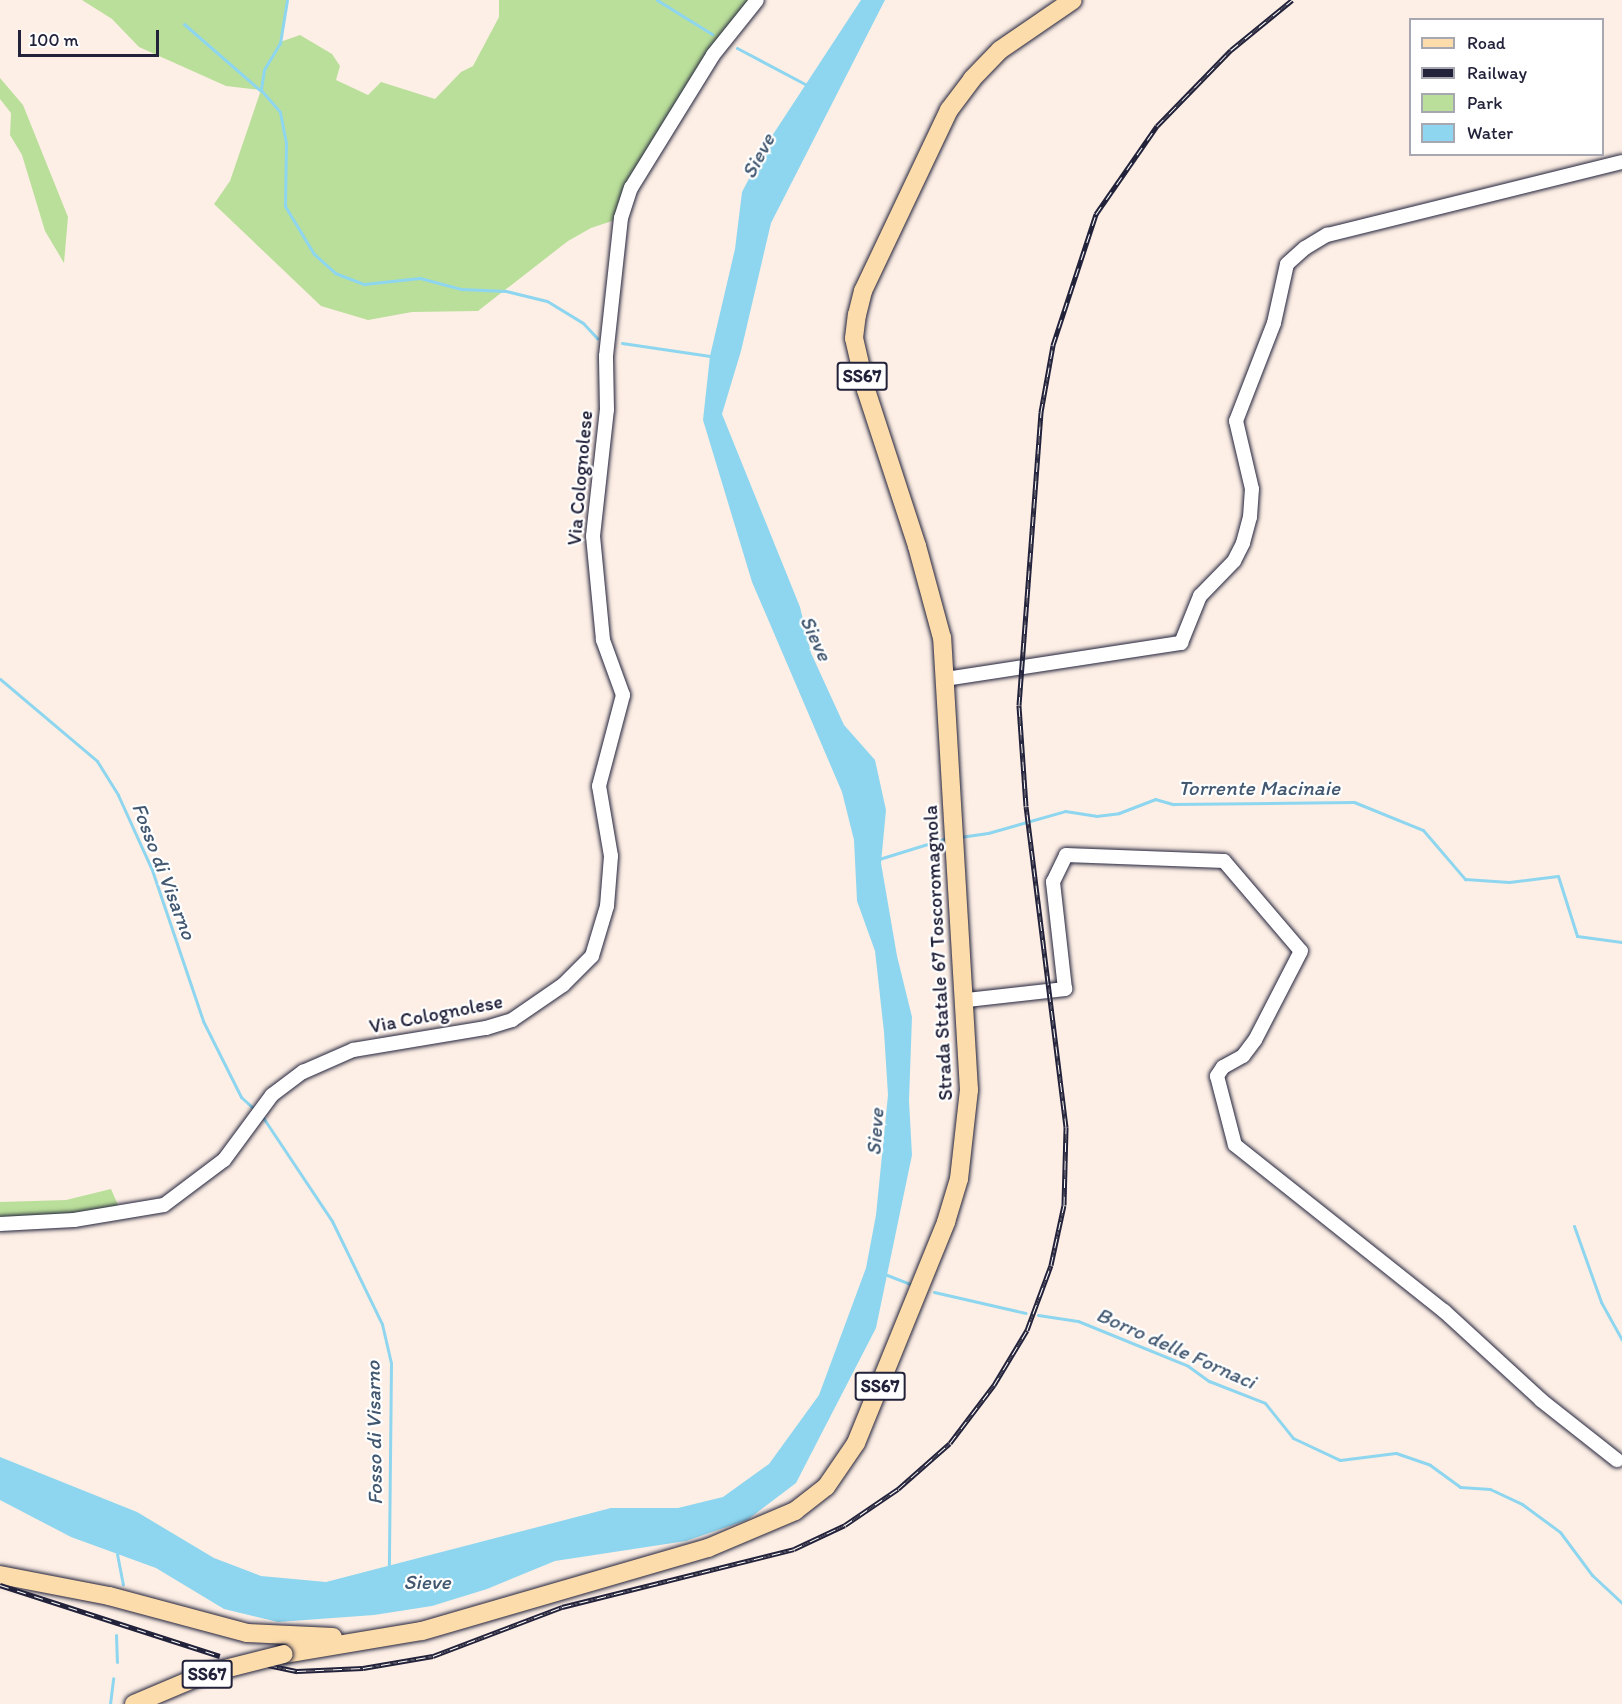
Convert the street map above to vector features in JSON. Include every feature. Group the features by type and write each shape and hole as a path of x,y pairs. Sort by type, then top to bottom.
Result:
{"main road":[{"name":"Strada Statale 67 Toscoromagnola","path":"134,1704 205,1674 284,1654 422,1631 708,1548 795,1511 826,1488 856,1443 926,1276 959,1179 969,1090 967,1000 955,855 945,679 935,604 858,361 854,338 857,315 863,291 949,110 972,79 1000,50 1073,0"},
{"path":"0,1575 109,1596 247,1633 337,1636 422,1631"}],"street":[{"name":"Via Colognolese","path":"0,1224 74,1220 164,1205 224,1160 272,1095 303,1072 353,1050 486,1028 512,1020 563,985 592,956 607,906 611,856 599,786 601,768 623,696 603,640 593,547 607,410 606,356 621,218 631,188 708,64 758,0"},
{"path":"945,679 1181,643 1200,596 1234,561 1243,543 1252,489 1236,421 1274,322 1287,264 1305,248 1327,235 1622,162"},
{"path":"967,1000 1065,989 1053,882 1066,855 1224,861 1301,951 1255,1040 1218,1076 1235,1145 1444,1311 1541,1400 1617,1460"}],"green space":[{"path":"82,0 287,0 280,42 300,35 332,54 340,66 336,80 368,95 381,82 435,99 461,72 473,66 499,17 499,0 757,0 713,55 621,218 591,228 568,241 478,311 412,312 368,320 321,306 214,204 230,181 261,90 226,86 139,47 112,19"},
{"path":"0,78 23,105 68,217 64,263 45,231 22,155 10,135 11,113 0,99"},
{"path":"111,1189 121,1212 0,1224 0,1202 66,1200"}],"water":[{"name":"Sieve","path":"861,0 885,0 771,223 741,351 722,414 800,607 811,653 844,725 875,760 886,810 881,863 897,956 912,1017 909,1101 912,1155 876,1328 796,1483 747,1520 686,1541 555,1561 487,1589 432,1606 374,1615 278,1622 224,1609 156,1568 71,1537 0,1500 0,1457 137,1512 214,1558 261,1576 326,1582 611,1508 678,1508 723,1497 769,1464 819,1395 866,1268 876,1215 888,1095 875,951 857,901 854,840 842,792 752,582 703,420 710,356 735,249 742,192 770,139"}],"waterway":[{"path":"287,0 280,43 264,70 261,90 280,112 286,143 285,206 314,254 335,273 364,284 420,278 461,289 506,291 547,301 583,323 597,338"},
{"path":"657,0 712,34"},
{"path":"184,24 260,90"},
{"path":"737,48 807,85"},
{"path":"622,343 710,356"},
{"name":"Fosso di Visarno","path":"0,679 97,761 118,795 152,870 203,1021 241,1097 252,1107"},
{"name":"Torrente Macinaie","path":"960,837 988,833 1065,811 1096,816 1119,813 1155,799 1173,804 1354,802 1423,830 1465,879 1509,882 1558,876 1577,936 1622,942"},
{"name":"Torrente Macinaie","path":"879,859 947,838"},
{"name":"Fosso di Visarno","path":"262,1116 332,1221 382,1324 391,1363 389,1567"},
{"path":"1574,1226 1601,1302 1622,1340"},
{"path":"887,1275 913,1285"},
{"path":"934,1292 1026,1313"},
{"name":"Borro delle Fornaci","path":"1038,1315 1078,1321 1188,1366 1209,1381 1265,1403 1293,1438 1340,1460 1396,1453 1430,1465 1460,1487 1490,1489 1522,1504 1560,1532 1592,1575 1622,1603"},
{"path":"117,1554 123,1584"},
{"path":"116,1635 117,1662"},
{"path":"110,1704 113,1678"}],"railway":[{"path":"268,1665 297,1671 363,1668 433,1656 562,1607 794,1549 845,1525 898,1489 950,1443 994,1385 1027,1330 1051,1265 1064,1205 1066,1127 1026,806 1019,705 1041,412 1053,345 1096,214 1157,126 1231,50 1292,0"},
{"path":"0,1585 220,1656"}]}
